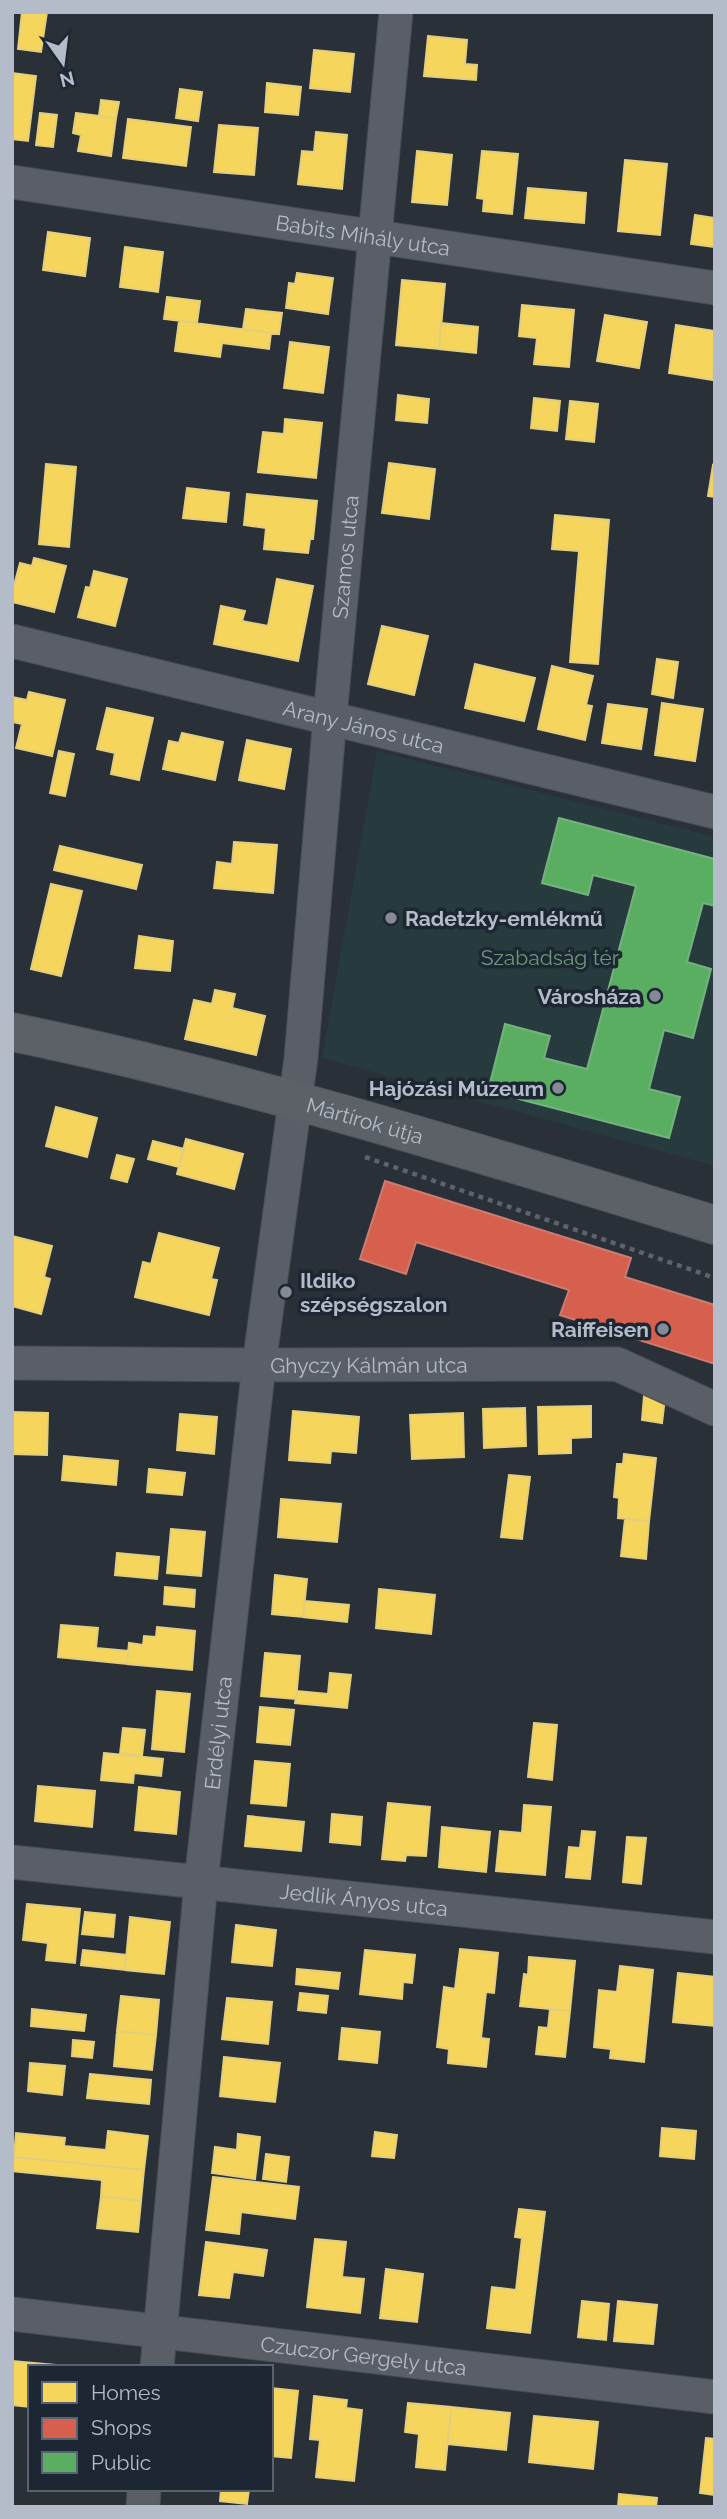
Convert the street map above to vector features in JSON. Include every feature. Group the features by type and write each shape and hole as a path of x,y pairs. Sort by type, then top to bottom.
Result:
{"main road":[{"name":"Mártírok útja","path":"12,1032 85,1047 295,1100 715,1225"}],"street":[{"name":"Szamos utca","path":"295,1100 396,12"},
{"name":"Babits Mihály utca","path":"12,182 715,288"},
{"name":"Arany János utca","path":"12,641 715,812"},
{"name":"Erdélyi utca","path":"157,2365 201,1882 258,1365 295,1100"},
{"name":"Ghyczy Kálmán utca","path":"12,1363 617,1364 715,1409"},
{"name":"Jedlik Ányos utca","path":"12,1862 715,1937"},
{"name":"Czuczor Gergely utca","path":"12,2314 715,2397"}],"path":[{"path":"355,1153 715,1278"}],"green space":[{"name":"Szabadság tér","path":"377,751 715,837 715,1166 322,1058"}],"building: Homes":[{"path":"22,12 47,12 41,52 18,49"},
{"path":"428,36 467,40 465,64 477,65 476,80 424,76"},
{"path":"314,50 354,54 350,92 310,88"},
{"path":"12,73 36,76 28,141 12,139"},
{"path":"267,83 301,87 298,115 265,112"},
{"path":"180,89 202,92 198,121 176,118"},
{"path":"101,100 119,102 116,118 99,116"},
{"path":"40,113 57,115 53,147 36,145"},
{"path":"76,113 116,118 111,156 78,151 81,135 73,133"},
{"path":"128,119 191,127 186,166 123,158"},
{"path":"219,125 258,128 254,175 214,172"},
{"path":"316,132 347,135 342,189 298,184 302,151 314,152"},
{"path":"417,151 452,155 447,205 412,202"},
{"path":"482,151 518,154 512,214 483,211 484,199 477,198"},
{"path":"625,160 667,164 660,235 618,231"},
{"path":"528,188 586,193 584,223 525,218"},
{"path":"695,215 715,218 715,247 691,244"},
{"path":"48,232 90,238 85,276 43,270"},
{"path":"125,247 163,252 158,292 120,287"},
{"path":"297,273 333,278 328,314 286,308 289,283 295,284"},
{"path":"402,280 445,284 439,349 396,345"},
{"path":"167,297 200,301 197,323 164,319"},
{"path":"522,305 574,310 569,367 534,364 537,338 519,336"},
{"path":"246,309 282,313 279,334 243,329"},
{"path":"605,315 647,322 639,368 597,361"},
{"path":"179,321 271,333 269,349 222,343 220,357 175,351"},
{"path":"441,323 478,327 476,353 439,349"},
{"path":"676,325 715,331 713,380 669,373"},
{"path":"290,342 329,347 323,393 284,388"},
{"path":"398,395 429,399 427,423 396,420"},
{"path":"534,398 560,401 557,431 531,428"},
{"path":"570,401 598,404 594,442 566,439"},
{"path":"285,419 322,423 316,478 258,472 263,432 284,434"},
{"path":"389,463 435,469 429,519 382,513"},
{"path":"46,464 76,467 69,547 39,544"},
{"path":"713,465 715,466 715,497 708,496"},
{"path":"187,488 229,493 226,522 183,518"},
{"path":"247,494 317,501 313,539 310,539 308,553 264,549 266,528 244,525"},
{"path":"555,515 609,520 598,664 570,662 579,551 552,549"},
{"path":"34,558 66,566 54,612 12,602 20,563 32,566"},
{"path":"94,571 127,579 115,626 78,617 86,587 90,588"},
{"path":"277,579 313,586 298,661 214,644 221,606 245,611 242,621 268,626"},
{"path":"382,626 428,636 414,695 368,684"},
{"path":"657,659 678,662 673,698 652,694"},
{"path":"475,664 535,678 524,721 465,708"},
{"path":"552,666 593,676 586,705 592,706 585,740 538,729"},
{"path":"29,692 65,700 52,756 16,748 22,724 12,722 12,697 27,700"},
{"path":"662,703 703,709 695,761 655,755"},
{"path":"608,704 647,709 641,749 602,743"},
{"path":"107,708 153,718 139,780 111,774 115,753 97,749"},
{"path":"182,733 223,742 215,780 163,769 169,741 179,743"},
{"path":"247,740 291,749 284,789 239,780"},
{"path":"59,751 74,754 65,796 50,793"},
{"path":"234,842 277,845 273,893 214,888 217,862 232,864"},
{"path":"60,846 142,865 136,889 54,870"},
{"path":"51,884 82,891 61,976 31,969"},
{"path":"139,936 173,941 170,971 135,968"},
{"path":"215,990 235,994 232,1008 265,1016 256,1055 185,1039 194,1000 212,1004"},
{"path":"56,1107 97,1118 87,1157 46,1146"},
{"path":"186,1139 243,1154 234,1189 177,1174"},
{"path":"153,1141 184,1149 179,1167 148,1159"},
{"path":"117,1155 134,1159 127,1182 111,1178"},
{"path":"159,1233 219,1248 211,1279 217,1280 209,1315 135,1297 143,1262 151,1264"},
{"path":"12,1236 52,1246 44,1277 50,1279 41,1314 12,1306"},
{"path":"644,1396 665,1398 662,1423 642,1420"},
{"path":"591,1406 591,1437 571,1438 571,1453 539,1454 538,1407"},
{"path":"525,1408 526,1446 484,1448 483,1409"},
{"path":"293,1411 359,1417 356,1453 331,1451 330,1463 289,1460"},
{"path":"12,1412 48,1413 47,1455 12,1454"},
{"path":"463,1413 464,1457 412,1459 410,1415"},
{"path":"180,1414 217,1417 214,1454 177,1450"},
{"path":"624,1454 656,1458 649,1521 618,1518 619,1498 614,1497 617,1464 623,1464"},
{"path":"64,1456 118,1461 116,1485 62,1480"},
{"path":"149,1469 185,1473 182,1495 147,1492"},
{"path":"509,1475 530,1477 522,1539 501,1537"},
{"path":"281,1499 341,1504 337,1542 278,1537"},
{"path":"625,1519 649,1521 646,1559 621,1556"},
{"path":"171,1529 205,1532 201,1576 167,1573"},
{"path":"117,1553 159,1557 157,1579 115,1575"},
{"path":"275,1575 307,1579 303,1617 272,1614"},
{"path":"165,1587 195,1590 194,1607 164,1604"},
{"path":"379,1589 435,1595 431,1634 376,1628"},
{"path":"305,1601 349,1605 347,1622 303,1617"},
{"path":"61,1625 98,1628 96,1648 128,1651 127,1664 58,1657"},
{"path":"157,1627 195,1631 192,1670 127,1664 129,1643 143,1645 144,1636 156,1637"},
{"path":"265,1653 300,1656 296,1699 261,1696"},
{"path":"330,1673 351,1675 347,1708 295,1703 297,1691 328,1694"},
{"path":"157,1691 190,1694 184,1752 152,1749"},
{"path":"260,1707 294,1710 290,1745 257,1742"},
{"path":"534,1723 557,1725 552,1780 528,1777"},
{"path":"123,1728 145,1730 142,1756 120,1754"},
{"path":"104,1753 163,1759 161,1776 134,1773 133,1783 101,1780"},
{"path":"255,1761 290,1764 286,1806 251,1803"},
{"path":"38,1786 95,1791 92,1827 35,1821"},
{"path":"139,1787 180,1792 176,1834 135,1830"},
{"path":"388,1803 430,1807 426,1856 406,1855 405,1861 382,1859"},
{"path":"524,1805 551,1807 545,1875 496,1871 500,1831 522,1833"},
{"path":"332,1814 362,1817 360,1845 330,1842"},
{"path":"248,1816 304,1822 301,1851 245,1846"},
{"path":"442,1827 490,1832 486,1872 439,1867"},
{"path":"582,1831 595,1832 590,1879 566,1877 569,1847 580,1848"},
{"path":"627,1837 646,1838 641,1884 623,1882"},
{"path":"27,1904 80,1909 75,1963 46,1960 48,1943 23,1940"},
{"path":"85,1912 115,1915 113,1937 82,1934"},
{"path":"130,1917 170,1922 164,1974 125,1970"},
{"path":"236,1925 276,1930 272,1966 232,1962"},
{"path":"460,1949 498,1953 494,1993 486,1992 481,2038 489,2039 486,2067 448,2063 449,2049 437,2047 444,1987 455,1989"},
{"path":"83,1950 126,1955 125,1970 81,1965"},
{"path":"365,1950 415,1955 412,1983 403,1982 402,1999 360,1994"},
{"path":"529,1957 575,1961 570,2011 520,2006 524,1974 528,1975"},
{"path":"620,1966 653,1970 644,2062 610,2058 611,2049 594,2047 599,1990 617,1992"},
{"path":"297,1969 340,1973 338,1989 296,1984"},
{"path":"678,1973 715,1977 715,2026 673,2022"},
{"path":"300,1993 328,1996 326,2013 298,2010"},
{"path":"121,1996 159,2000 156,2035 117,2031"},
{"path":"227,1998 272,2002 268,2044 222,2039"},
{"path":"32,2009 86,2015 84,2031 31,2026"},
{"path":"550,2009 570,2011 565,2057 536,2054 539,2027 548,2028"},
{"path":"342,2028 380,2032 377,2063 339,2059"},
{"path":"117,2031 156,2035 152,2070 114,2066"},
{"path":"73,2040 94,2042 92,2058 72,2056"},
{"path":"224,2057 280,2063 275,2102 220,2096"},
{"path":"30,2063 65,2066 62,2095 28,2091"},
{"path":"90,2074 151,2080 149,2104 87,2098"},
{"path":"662,2128 696,2131 694,2159 660,2156"},
{"path":"108,2131 148,2136 144,2170 14,2157 16,2133 65,2138 64,2146 106,2150"},
{"path":"375,2132 397,2135 394,2158 372,2156"},
{"path":"238,2134 260,2137 255,2179 212,2173 215,2147 237,2150"},
{"path":"266,2154 289,2157 286,2182 263,2179"},
{"path":"14,2157 144,2170 141,2201 101,2196 102,2180 12,2171"},
{"path":"213,2177 299,2187 295,2219 241,2212 239,2234 206,2230"},
{"path":"101,2196 141,2201 138,2232 97,2228"},
{"path":"519,2209 545,2212 530,2333 487,2328 492,2287 516,2290 522,2238 515,2237"},
{"path":"315,2239 346,2242 342,2277 364,2279 360,2313 307,2307"},
{"path":"206,2242 267,2250 263,2276 233,2272 229,2298 199,2295"},
{"path":"386,2269 423,2274 417,2322 380,2318"},
{"path":"582,2301 609,2304 606,2340 578,2337"},
{"path":"618,2301 657,2305 653,2344 614,2341"},
{"path":"12,2361 56,2365 28,2365 28,2407 12,2405"},
{"path":"273,2388 298,2391 291,2458 273,2456"},
{"path":"314,2396 347,2400 346,2408 362,2410 354,2481 316,2477 320,2440 310,2439"},
{"path":"408,2403 451,2407 445,2470 416,2467 419,2434 405,2432"},
{"path":"451,2407 510,2413 506,2450 448,2444"},
{"path":"534,2416 598,2422 593,2469 529,2462"},
{"path":"706,2438 715,2439 715,2495 700,2493"},
{"path":"221,2491 249,2491 247,2504 220,2501"},
{"path":"619,2494 657,2498 656,2507 618,2507"}],"building: Shops":[{"path":"385,1181 631,1258 625,1277 715,1305 715,1364 560,1315 569,1290 416,1242 406,1274 360,1259"}],"building: Public":[{"name":"Városháza","path":"559,818 715,859 715,906 703,903 687,962 711,969 693,1038 664,1030 649,1089 680,1097 669,1138 488,1091 505,1024 550,1036 544,1058 587,1069 636,886 593,875 588,895 542,883"}],"place":[{"name":"Radetzky-emlékmű","path":"391,918"},
{"name":"Városháza","path":"655,996"},
{"name":"Hajózási Múzeum","path":"558,1088"},
{"name":"Ildiko szépségszalon","path":"286,1292"},
{"name":"Raiffeisen","path":"663,1329"}]}
